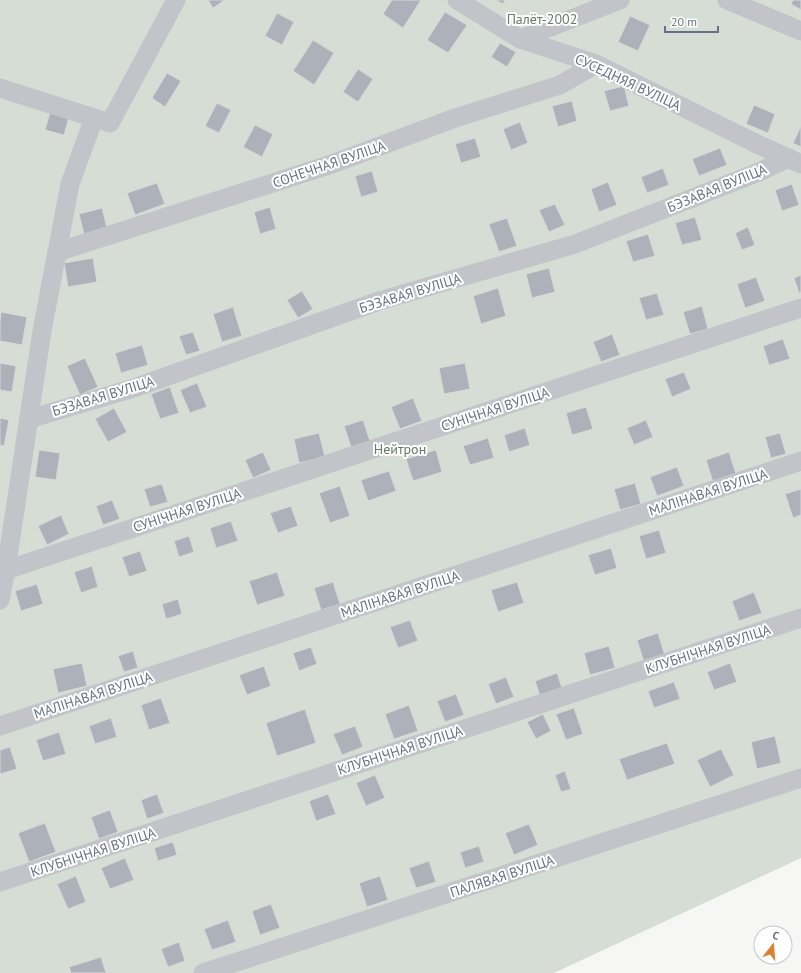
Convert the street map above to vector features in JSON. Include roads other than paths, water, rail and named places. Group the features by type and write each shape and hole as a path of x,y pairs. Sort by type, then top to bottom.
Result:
{"street":[{"path":"0,88 110,123 176,0"},
{"name":"СУСЕДНЯЯ ВУЛІЦА","path":"457,0 520,39 596,64 755,143 795,161"},
{"path":"520,39 620,0"},
{"path":"727,0 801,31"},
{"name":"СОНЕЧНАЯ ВУЛІЦА","path":"57,252 332,164 455,118 560,85 596,64"},
{"path":"0,600 6,570 42,331 70,184 94,118"},
{"name":"БЭЗАВАЯ ВУЛІЦА","path":"29,419 134,388 379,301 576,244 759,172 795,161"},
{"name":"СУНІЧНАЯ ВУЛІЦА","path":"6,570 801,308"},
{"name":"МАЛІНАВАЯ ВУЛІЦА","path":"0,726 801,462"},
{"name":"КЛУБНІЧНАЯ ВУЛІЦА","path":"0,882 801,618"},
{"name":"ПАЛЯВАЯ ВУЛІЦА","path":"203,973 801,778"}],"park label":[{"name":"Палёт-2002","path":"542,19"},
{"name":"Нейтрон","path":"400,449"}]}
